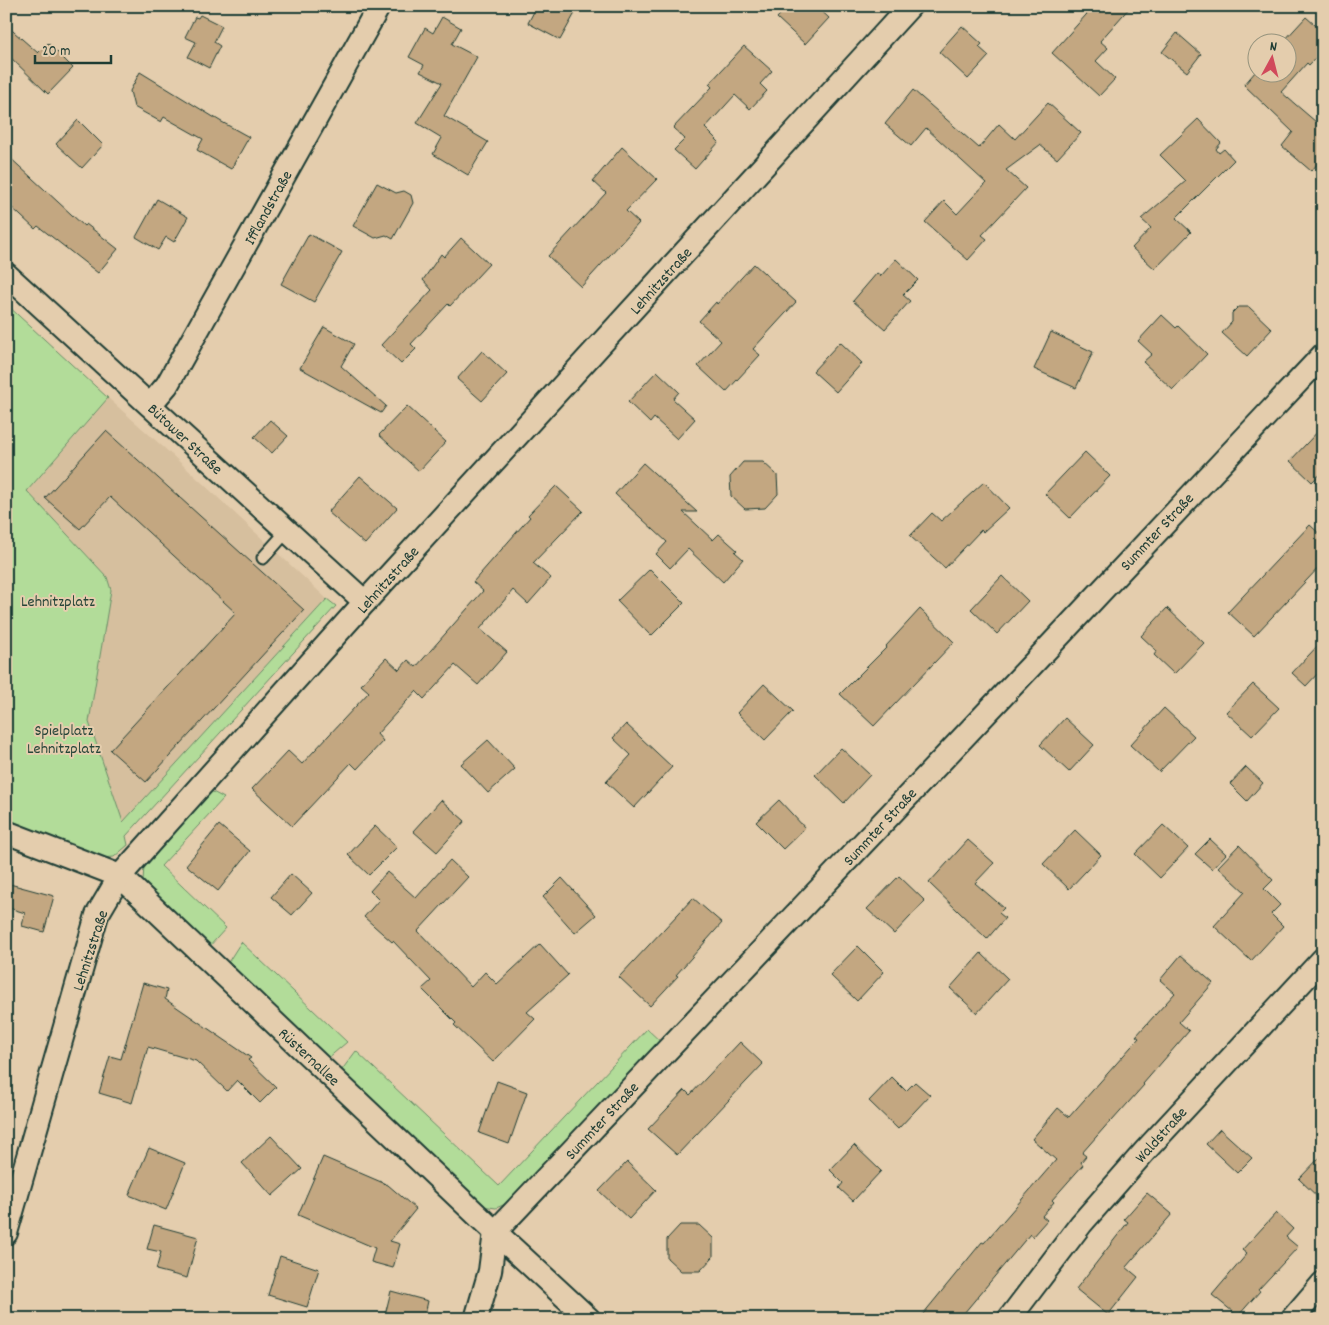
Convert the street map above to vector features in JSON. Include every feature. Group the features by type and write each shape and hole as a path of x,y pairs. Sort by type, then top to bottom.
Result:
{"street":[{"name":"Ifflandstraße","path":"150,405 167,385 379,6"},
{"name":"Lehnitzstraße","path":"6,1234 97,915 120,876 365,602 910,6"},
{"name":"Bütower Straße","path":"6,274 365,602"},
{"name":"Summter Straße","path":"495,1232 1030,667 1323,354"},
{"name":"Rüsternallee","path":"6,832 120,876 589,1319"},
{"name":"Waldstraße","path":"1009,1319 1088,1216 1145,1151 1323,959"},
{"path":"476,1319 490,1271 495,1232"},
{"path":"1292,1319 1323,1283"}],"lane":[{"path":"263,558 288,531"}],"shaded area":[{"path":"108,398 327,599 123,823 89,722 111,589 107,577 27,491"}],"green space":[{"name":"Lehnitzplatz","path":"6,304 108,398 27,491 107,577 111,590 89,722 123,822 327,599 336,606 126,836 128,845 114,857 100,858 6,821"},
{"path":"209,790 224,798 161,866 226,928 208,948 144,887 143,882 144,865"},
{"path":"241,942 347,1042 327,1059 227,964"},
{"path":"647,1029 662,1043 508,1203 496,1208 482,1206 341,1071 356,1051 499,1186"}],"building":[{"path":"537,6 579,6 560,40 528,23"},
{"path":"788,6 816,6 829,18 805,44 777,18"},
{"path":"1094,6 1131,6 1100,41 1108,48 1096,61 1115,79 1099,96 1052,53"},
{"path":"200,15 222,26 214,42 220,46 209,68 188,57 196,42 185,37 195,17 198,18"},
{"path":"442,17 461,28 452,44 477,57 444,116 488,142 468,175 433,154 442,138 417,123 442,83 420,72 424,65 409,57 425,28 433,33"},
{"path":"1306,17 1323,32 1323,50 1296,75 1296,32 1292,32"},
{"path":"6,25 38,53 48,43 73,68 48,94 6,53"},
{"path":"962,26 982,44 979,47 989,56 968,79 939,52"},
{"path":"1177,33 1201,54 1187,72 1162,52"},
{"path":"744,46 772,71 760,84 767,91 750,109 735,95 705,128 719,142 695,169 674,150 685,139 673,128 712,87 709,84"},
{"path":"140,72 249,137 231,169 197,150 203,139 164,117 161,122 134,107 130,91"},
{"path":"1247,82 1290,82 1281,92 1323,128 1323,158 1311,171 1282,146 1293,132 1244,85"},
{"path":"913,90 979,148 999,124 1015,139 1048,103 1081,133 1057,159 1040,145 1006,170 1026,188 982,235 987,239 968,260 925,222 944,201 957,214 986,183 926,128 911,146 885,124"},
{"path":"1198,119 1221,143 1216,149 1219,153 1224,149 1234,160 1176,218 1191,232 1155,269 1132,248 1151,228 1141,219 1186,181 1160,155"},
{"path":"78,120 103,145 82,168 56,144"},
{"path":"622,147 657,179 626,211 639,223 581,287 548,256 606,193 593,181"},
{"path":"6,154 84,226 86,224 118,249 98,273 38,226 35,229 6,202"},
{"path":"377,183 396,193 404,191 411,195 413,203 393,239 386,235 375,238 353,226"},
{"path":"157,199 188,217 174,242 166,237 158,250 136,237"},
{"path":"309,234 342,252 314,302 281,284"},
{"path":"461,238 489,264 411,344 416,349 401,364 381,345 432,290 423,280 441,254 444,257"},
{"path":"896,259 918,280 903,295 910,301 885,329 853,301 877,273 881,276"},
{"path":"754,264 796,302 753,349 760,355 726,392 698,366 721,341 699,321"},
{"path":"1238,307 1249,307 1272,329 1247,356 1222,333 1232,322 1232,313"},
{"path":"1162,315 1176,328 1178,326 1207,354 1173,390 1143,362 1152,354 1138,341"},
{"path":"324,327 354,344 341,366 386,406 381,413 300,368"},
{"path":"1051,332 1093,352 1076,388 1034,369"},
{"path":"840,342 862,363 836,392 813,371"},
{"path":"482,351 507,374 482,401 457,379"},
{"path":"657,371 679,392 673,399 695,419 677,439 654,418 650,423 628,402"},
{"path":"407,406 446,442 419,471 379,435"},
{"path":"270,420 288,436 272,453 254,437"},
{"path":"1323,426 1323,471 1312,482 1290,461"},
{"path":"106,431 304,610 146,782 110,750 236,613 110,497 80,529 45,498"},
{"path":"1085,452 1110,476 1070,518 1045,494"},
{"path":"743,462 763,462 777,475 778,494 765,508 745,509 731,496 730,477"},
{"path":"643,463 697,512 683,512 713,540 719,534 737,550 735,552 743,559 723,582 688,549 670,568 656,554 667,542 615,494"},
{"path":"360,476 397,508 365,544 328,512"},
{"path":"984,482 1009,508 983,532 981,530 945,568 910,536 932,513 941,521"},
{"path":"556,486 583,511 533,563 551,578 528,604 513,590 480,629 507,652 478,685 455,665 424,699 416,691 377,734 383,741 357,769 351,763 292,826 252,789 288,751 302,764 369,692 361,685 386,658 399,670 408,660 416,667 483,591 473,582 530,517 528,515"},
{"path":"1310,525 1323,537 1323,563 1254,636 1228,612"},
{"path":"650,569 684,603 651,636 617,601"},
{"path":"1002,576 1028,601 997,634 971,609"},
{"path":"1167,608 1204,643 1174,674 1154,655 1157,651 1141,636"},
{"path":"920,609 954,642 874,726 840,694 887,647"},
{"path":"1323,640 1323,668 1306,686 1292,673"},
{"path":"764,684 793,711 765,740 737,713"},
{"path":"1253,684 1279,708 1252,736 1226,712"},
{"path":"1164,708 1194,736 1159,772 1130,745"},
{"path":"1065,718 1094,745 1069,772 1040,745"},
{"path":"626,724 672,767 634,808 606,782 631,755 613,738"},
{"path":"488,740 515,769 488,793 461,764"},
{"path":"841,748 870,775 844,803 815,775"},
{"path":"1246,767 1263,783 1247,801 1230,784"},
{"path":"441,800 465,821 437,852 413,831"},
{"path":"779,800 805,828 783,849 756,822"},
{"path":"219,825 250,851 218,891 186,865"},
{"path":"1163,825 1188,848 1160,878 1135,854"},
{"path":"375,826 397,847 369,875 348,855"},
{"path":"1075,830 1101,855 1069,889 1043,864"},
{"path":"1210,839 1226,854 1212,869 1195,854"},
{"path":"968,840 994,863 975,883 1004,908 999,913 1005,918 987,939 929,883"},
{"path":"1239,845 1273,880 1264,889 1280,905 1271,914 1283,926 1251,961 1214,926 1245,892 1218,867"},
{"path":"450,860 468,877 418,931 471,987 485,972 497,984 540,944 568,975 527,1012 535,1019 493,1062 454,1025 456,1023 422,989 431,981 393,941 364,917 379,900 370,891 387,872 416,898"},
{"path":"291,874 312,893 292,915 271,897"},
{"path":"899,876 925,901 894,934 867,909"},
{"path":"562,878 596,915 575,933 543,897"},
{"path":"6,883 54,896 44,932 22,926 25,913 6,907"},
{"path":"693,898 722,923 650,1006 619,977"},
{"path":"858,946 884,972 857,1001 830,975"},
{"path":"981,953 1008,979 977,1013 950,988"},
{"path":"1181,955 1213,983 1179,1022 1189,1031 1144,1085 1082,1153 1086,1156 1081,1162 1083,1165 1052,1200 1054,1202 1042,1216 1047,1220 1032,1237 1030,1234 959,1319 919,1319 982,1242 984,1243 1056,1160 1032,1139 1058,1108 1069,1117 1139,1038 1136,1036 1175,993 1160,980"},
{"path":"143,983 167,990 165,999 251,1058 248,1060 276,1087 260,1103 237,1080 227,1091 196,1061 148,1047 132,1103 99,1093 110,1056 121,1059"},
{"path":"740,1042 763,1064 677,1155 648,1129 685,1090 690,1095"},
{"path":"892,1077 906,1091 915,1082 930,1095 898,1129 869,1101"},
{"path":"497,1081 527,1092 509,1144 479,1133"},
{"path":"1220,1129 1252,1158 1237,1173 1206,1144"},
{"path":"271,1136 302,1169 272,1196 242,1163"},
{"path":"854,1145 881,1171 853,1201 839,1188 843,1183 830,1170"},
{"path":"149,1148 185,1163 166,1210 129,1195"},
{"path":"1323,1154 1323,1202 1299,1179"},
{"path":"323,1157 388,1185 416,1209 390,1241 400,1244 393,1268 371,1262 375,1248 298,1215"},
{"path":"627,1162 656,1190 629,1219 599,1191"},
{"path":"1147,1193 1172,1214 1126,1267 1138,1277 1108,1315 1076,1289 1128,1222 1124,1219"},
{"path":"1276,1213 1293,1229 1286,1237 1298,1247 1258,1290 1260,1291 1238,1316 1212,1295 1247,1254 1242,1250"},
{"path":"154,1225 198,1237 187,1278 156,1270 161,1252 147,1249"},
{"path":"680,1225 699,1225 713,1238 713,1257 700,1271 681,1271 667,1258 667,1239"},
{"path":"280,1256 319,1269 307,1307 268,1295"},
{"path":"391,1291 428,1301 424,1319 384,1319"}],"park label":[{"name":"Spielplatz Lehnitzplatz","path":"64,738"}]}
